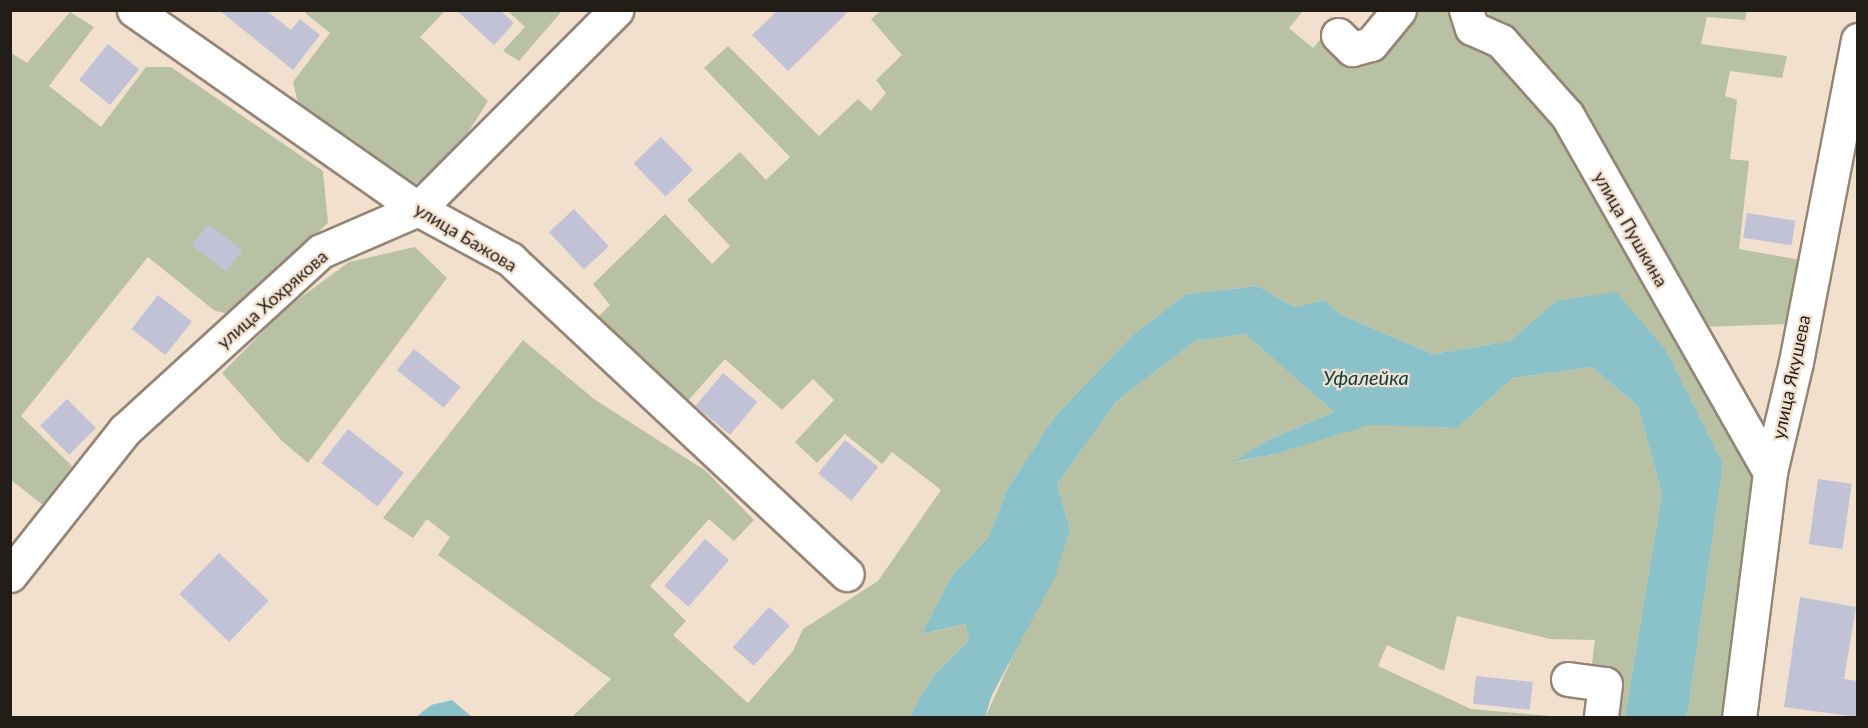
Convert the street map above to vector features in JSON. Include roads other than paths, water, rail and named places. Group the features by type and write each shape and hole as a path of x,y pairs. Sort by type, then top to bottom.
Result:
{"street":[{"name":"улица Бажова","path":"134,10 417,209 510,259 847,574"},
{"name":"улица Хохрякова","path":"10,575 125,430 321,251 417,209 616,10"},
{"path":"1338,35 1352,49 1371,44 1399,10"},
{"name":"улица Пушкина","path":"1466,10 1472,28 1501,41 1567,115 1770,472"},
{"name":"улица Якушева","path":"1739,717 1770,472 1796,362 1857,40"},
{"path":"1568,679 1605,684 1601,717"}],"water":[{"name":"Уфалейка","path":"1258,286 1294,307 1325,300 1341,315 1433,354 1510,341 1556,301 1616,292 1666,350 1723,464 1687,717 1625,717 1662,494 1638,406 1592,367 1513,378 1457,428 1369,425 1272,455 1233,462 1268,440 1334,412 1245,334 1195,341 1117,401 1057,484 1070,529 1055,577 992,695 985,717 909,717 934,675 969,640 966,624 922,634 952,575 989,537 1007,489 1055,416 1134,334 1186,294"},
{"path":"452,700 472,717 416,717 431,705"}]}
